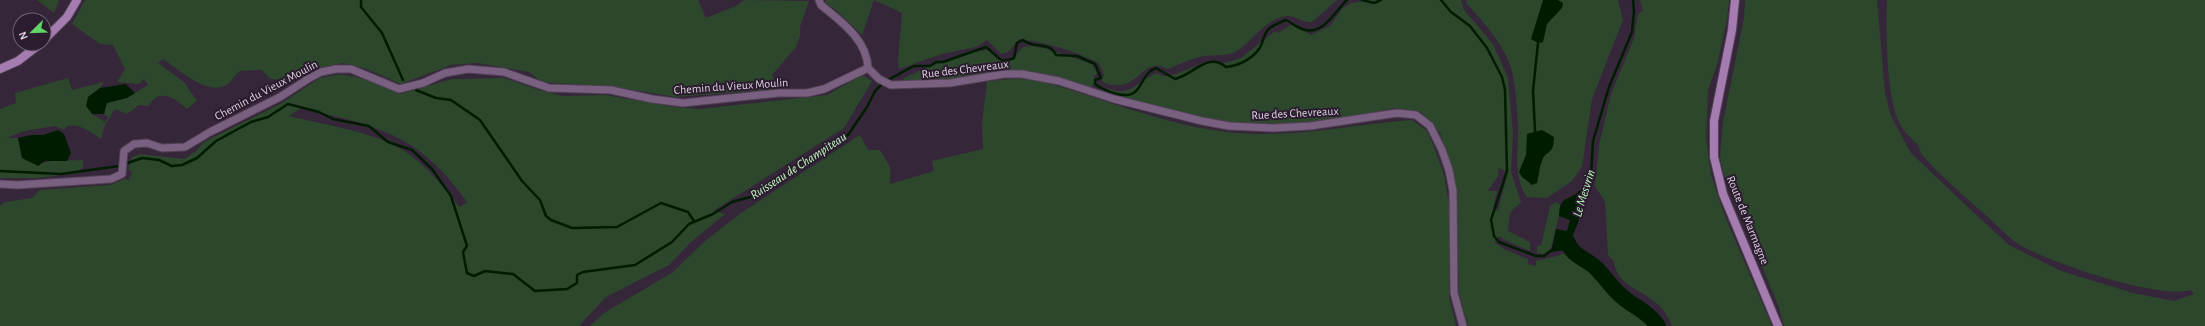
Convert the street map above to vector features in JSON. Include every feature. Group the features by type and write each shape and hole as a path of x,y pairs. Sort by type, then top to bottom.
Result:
{"main road":[{"path":"52,32 67,17 77,0"},
{"name":"Route de Marmagne","path":"1735,0 1732,30 1714,122 1714,157 1723,194 1778,326"},
{"path":"0,69 18,61 30,52"}],"street":[{"path":"819,0 821,5 853,33 864,50 868,68"},
{"name":"Rue des Chevreaux","path":"868,68 879,79 888,84 918,86 950,83 1004,74 1022,74 1059,80 1114,99 1202,121 1229,126 1273,128 1310,126 1397,113 1416,115 1430,126 1442,150 1449,170 1453,191 1454,293 1463,326"},
{"name":"Chemin du Vieux Moulin","path":"0,184 18,185 86,180 103,181 119,176 123,170 124,151 134,144 147,143 162,148 185,148 210,132 280,97 321,72 336,69 351,69 399,89 423,83 445,73 468,69 504,72 548,88 611,90 652,99 683,103 779,93 807,93 824,89 868,68"}],"shaded area":[{"path":"37,0 59,0 54,13"},
{"path":"85,0 698,0 706,18 736,6 744,0 809,1 800,27 800,36 796,47 772,75 779,89 676,97 615,87 542,82 529,72 478,63 451,65 401,84 367,69 343,63 317,68 290,81 270,79 262,70 240,71 229,83 221,87 213,88 186,76 163,59 158,63 184,82 197,101 187,109 173,98 162,96 157,97 148,106 139,105 127,114 115,109 105,125 101,139 85,129 71,125 67,126 64,130 55,126 24,131 7,138 18,138 22,158 38,165 53,161 83,160 83,167 77,173 37,178 0,178 0,109 16,103 15,93 68,78 72,90 104,82 100,88 88,97 92,114 105,122 108,117 104,114 106,103 127,98 148,85 144,79 139,84 117,82 125,69 113,45 100,44 72,24"},
{"path":"826,0 874,0 862,35 837,11 825,2"},
{"path":"874,0 1337,0 1312,22 1290,16 1281,17 1274,20 1235,52 1224,55 1199,57 1167,69 1159,66 1153,66 1131,82 1112,85 1101,80 1104,76 1099,63 1079,54 1060,48 1019,39 1008,52 1001,54 987,40 976,47 942,54 899,69 898,61 902,13"},
{"path":"1371,0 1461,0 1464,10 1493,44 1508,78 1513,133 1511,172 1521,202 1510,213 1508,231 1530,242 1530,251 1499,236 1494,242 1504,249 1528,259 1528,264 1536,266 1536,261 1564,254 1587,259 1613,292 1647,319 1661,324 1662,326 1468,326 1459,293 1456,183 1440,133 1421,112 1395,108 1337,119 1288,124 1226,123 1132,101 1099,90 1129,90 1157,73 1162,76 1170,76 1204,63 1225,63 1241,58 1275,31 1278,33 1292,24 1311,35 1330,26 1343,8 1352,3","holes":["1498,168 1508,172 1498,211 1493,208 1497,191 1488,191 1498,176"]},
{"path":"1466,0 1618,0 1623,20 1592,99 1582,167 1572,181 1547,198 1527,197 1522,189 1519,180 1517,163 1518,119 1512,71 1505,53 1486,26 1466,3"},
{"path":"1640,0 1729,0 1727,19 1717,65 1708,90 1706,138 1711,175 1724,214 1772,326 1672,326 1666,313 1659,305 1630,286 1619,276 1614,261 1608,255 1605,202 1595,186 1599,145 1611,94 1634,38 1638,14 1643,11"},
{"path":"1745,0 1877,0 1885,93 1891,116 1910,152 2009,245 2061,271 2133,293 2174,301 2194,294 2191,290 2176,292 2155,290 2104,278 2053,260 2018,244 1955,188 1931,164 1922,154 1917,144 1902,128 1894,108 1889,78 1887,0 2205,0 2205,326 1784,326 1778,305 1723,172 1720,156 1723,122 1744,18"},
{"path":"1031,46 1048,49 1092,64 1097,73 1094,77 1095,83 1091,87 1049,76 1017,71 994,72 954,80 927,83 902,79 925,68 974,52 987,50 999,59 1012,60 1023,47"},
{"path":"337,75 354,76 400,94 452,79 504,78 542,91 563,96 605,95 673,107 700,109 827,95 862,75 872,81 844,128 713,211 725,214 691,242 669,265 606,297 579,326 0,326 0,206 5,202 32,198 40,190 110,185 124,179 129,180 132,172 128,169 132,157 141,154 184,159 195,152 204,142 280,104 320,78","holes":["301,108 353,121 395,136 414,147 432,161 449,179 467,202 460,207 434,177 414,158 406,152 378,138 289,116"]},
{"path":"1028,78 1157,117 1210,130 1237,133 1281,134 1412,120 1426,130 1433,144 1444,175 1449,204 1449,297 1456,326 590,326 604,313 673,272 704,242 741,213 860,135 868,150 880,150 890,167 890,184 934,171 932,161 983,149 982,123 987,81"},
{"path":"1556,202 1560,205 1559,216 1551,248 1544,254 1537,253 1537,246 1541,246 1550,206"}],"water":[{"path":"1543,0 1558,0 1563,3 1562,8 1547,24 1543,42 1538,43 1531,39"},
{"path":"126,84 135,93 127,98 107,103 104,114 92,114 86,106 88,97 100,88"},
{"path":"58,130 64,134 71,153 67,161 45,161 38,166 22,158 18,138 31,135 43,135"},
{"path":"1542,130 1554,137 1554,143 1553,147 1541,163 1537,183 1532,185 1522,177 1519,172 1526,155 1527,134"},
{"path":"1580,190 1585,193 1578,223 1572,237 1572,245 1566,250 1551,252 1556,229 1567,231 1570,220 1559,216 1561,204 1563,201"}],"waterway":[{"path":"361,0 361,7 382,33 403,80"},
{"name":"Ruisseau de Champiteau","path":"0,171 61,174 119,166 142,158 159,160 172,166 182,165 197,158 216,141 251,122 268,117 288,104 319,112 333,119 369,126 388,142 412,150 432,169 451,196 467,246 463,252 467,273 474,276 485,271 513,274 535,291 567,289 577,283 577,275 583,272 635,265 672,242 689,224 713,214 732,202 754,196 804,160 848,135 867,107 875,91 884,82 914,66 930,66 936,62 943,62 986,47 1001,60 1009,60 1014,58 1017,43 1023,40 1027,43 1046,46 1056,55 1077,56 1095,64 1101,78 1095,80 1095,84 1115,94 1127,95 1136,91 1149,72 1156,68 1175,79 1207,63 1219,63 1226,67 1240,64 1256,53 1266,33 1273,26 1286,20 1302,29 1309,31 1316,29 1328,22 1347,0"},
{"name":"Ruisseau de Champiteau","path":"1362,0 1374,3 1381,0"},
{"name":"Ruisseau de Champiteau","path":"1441,0 1451,12 1470,26 1487,48 1502,77 1505,90 1507,171 1491,220 1494,236 1499,242 1536,256 1544,256 1552,250"},
{"name":"Le Mesvrin","path":"1582,195 1591,173 1593,141 1609,87 1632,32 1634,11 1633,0"},
{"path":"1535,131 1533,91 1538,43"},
{"path":"416,90 436,98 451,100 480,120 522,181 540,200 546,216 551,220 572,228 617,227 661,203 688,212 694,221"},
{"name":"Le Mesvrin","path":"1567,241 1575,253 1596,268 1613,288 1625,299 1647,314 1658,326"}]}
